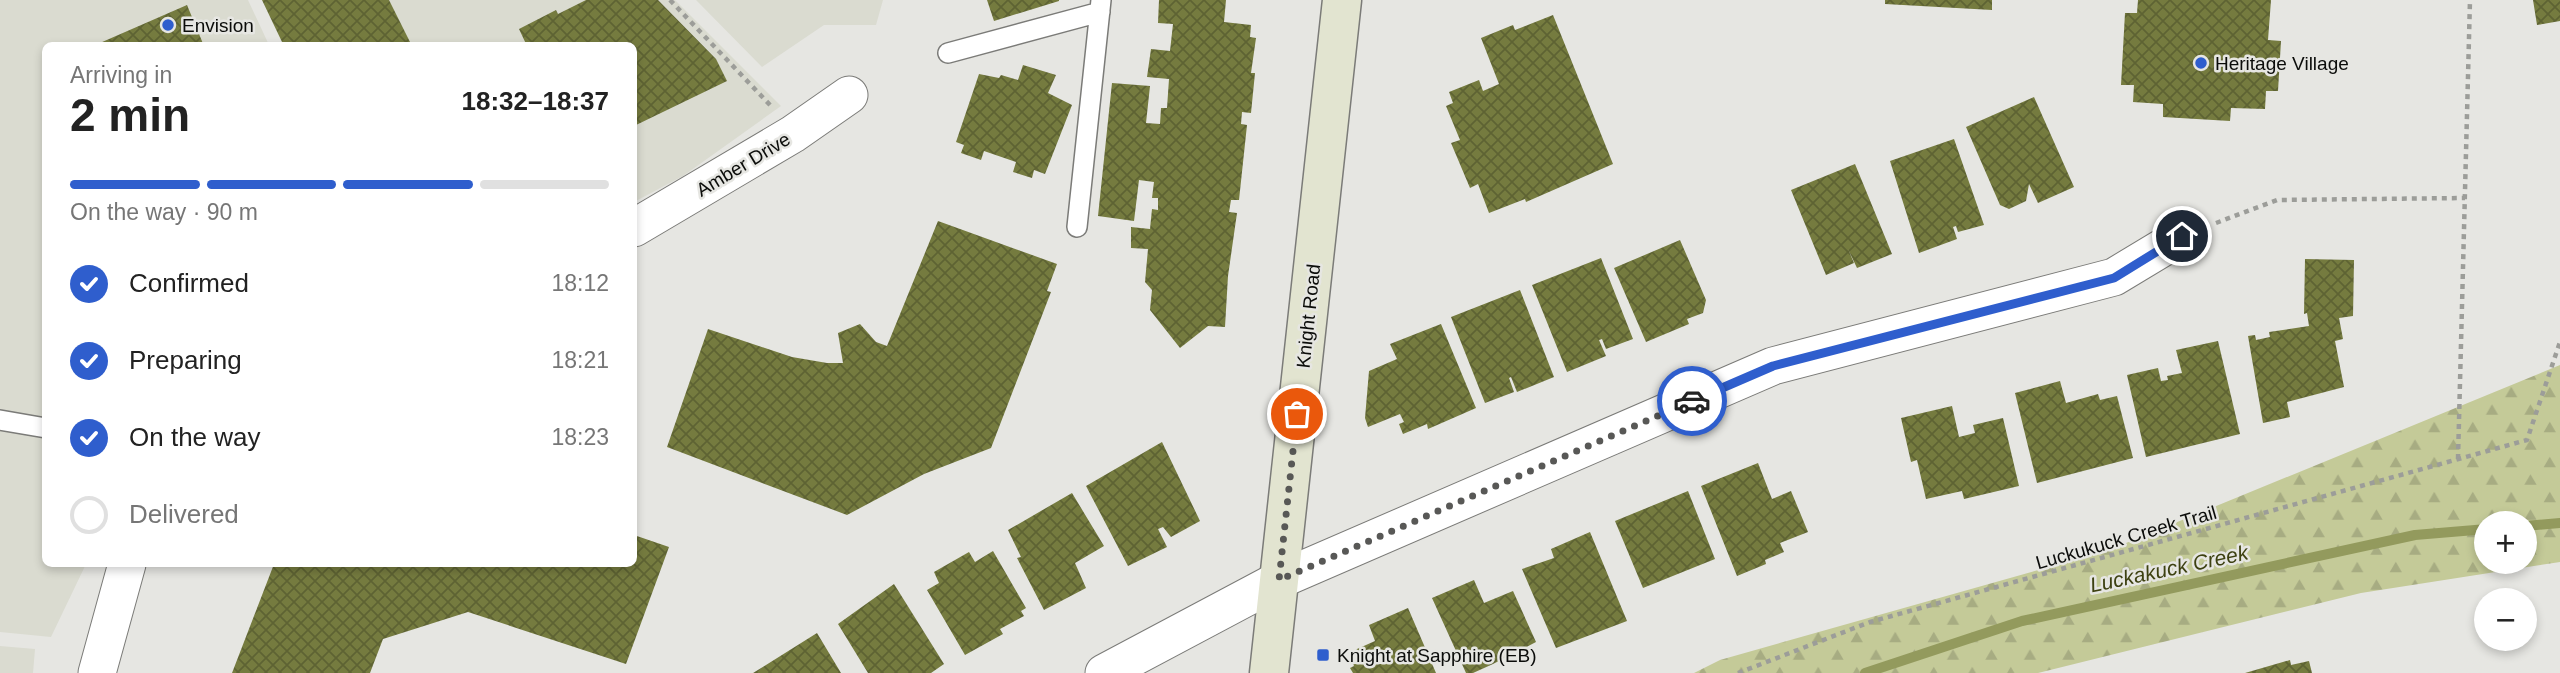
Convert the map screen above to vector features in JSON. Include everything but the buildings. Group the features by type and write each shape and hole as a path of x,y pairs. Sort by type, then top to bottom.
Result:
{"street":[{"name":"Knight Road","path":"1269,673 1342,0"},
{"name":"Amber Drive","path":"637,226 793,134 849,95"},
{"path":"1104,673 1279,580 1773,366 2114,278 2182,236"},
{"path":"97,673 126,567"}],"lane":[{"path":"948,53 1101,6 1077,227"},
{"path":"0,420 42,427"}],"path":[{"path":"670,0 759,91 793,134"},
{"path":"2458,459 2470,0"},
{"path":"2182,236 2277,200 2465,198"},
{"name":"Luckukuck Creek Trail","path":"1738,673 1870,622 2527,440 2560,342"}],"shaded area":[{"path":"0,0 248,0 268,42 42,42 42,567 85,567 51,637 0,632"},
{"path":"262,0 675,0 781,106 683,176 637,200 637,42 282,42"},
{"path":"696,0 883,0 876,25 824,25 762,67"},
{"path":"0,646 35,649 33,673 0,673"}],"green space":[{"path":"2560,365 2560,562 2537,566 2537,511 2474,511 2474,574 2483,574 2361,593 2038,673 1694,673 1720,660 2109,550"}],"waterway":[{"name":"Luckakuck Creek","path":"2537,525 2560,523"},
{"name":"Luckakuck Creek","path":"1865,673 2022,621 2415,535 2474,530"}],"way so far":[{"path":"1297,414 1279,580 1692,401"}],"place":[{"name":"Envision","path":"168,25"},
{"name":"Heritage Village","path":"2201,63"},
{"name":"Knight at Sapphire (EB)","path":"1323,655"}],"route":[{"path":"1692,401 1773,366 2114,278 2182,236"}]}
